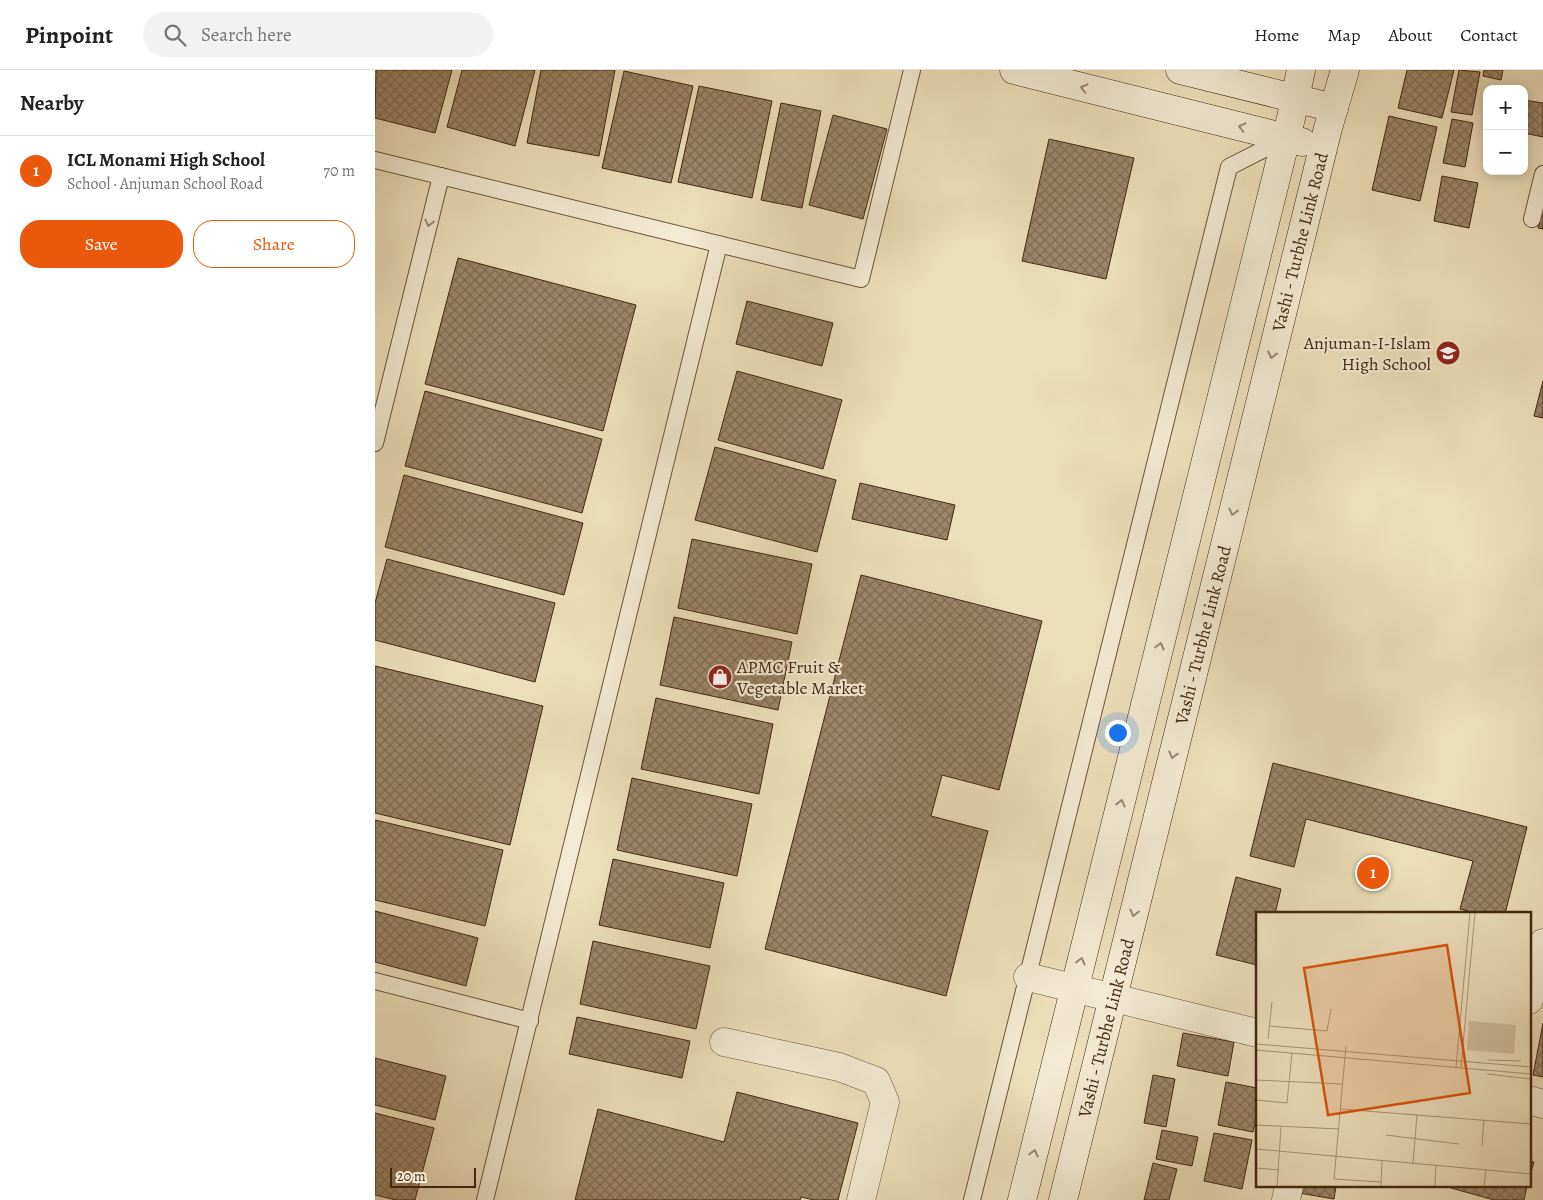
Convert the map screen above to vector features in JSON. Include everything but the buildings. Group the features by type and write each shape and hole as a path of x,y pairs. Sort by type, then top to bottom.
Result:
{"main road":[{"path":"1014,70 1323,147"},
{"path":"1180,70 1334,108"},
{"path":"1022,1200 1286,138 1301,70"},
{"name":"Vashi - Turbhe Link Road","path":"1063,1200 1323,147 1345,70"},
{"path":"1531,992 1543,942"},
{"path":"1028,977 1256,1033"},
{"path":"724,1042 839,1067 876,1081 885,1102 861,1200"}],"lane":[{"path":"376,165 441,176 861,279 912,70"},
{"path":"972,1200 1229,167 1286,138"},
{"path":"1532,219 1543,174"},
{"path":"375,443 441,176"},
{"path":"485,1200 719,244"},
{"path":"375,981 530,1021"}],"place":[{"name":"Anjuman-I-Islam High School","path":"1448,353"},
{"name":"APMC Fruit & Vegetable Market","path":"720,677"},
{"name":"ICL Monami High School","path":"1373,873"}]}
